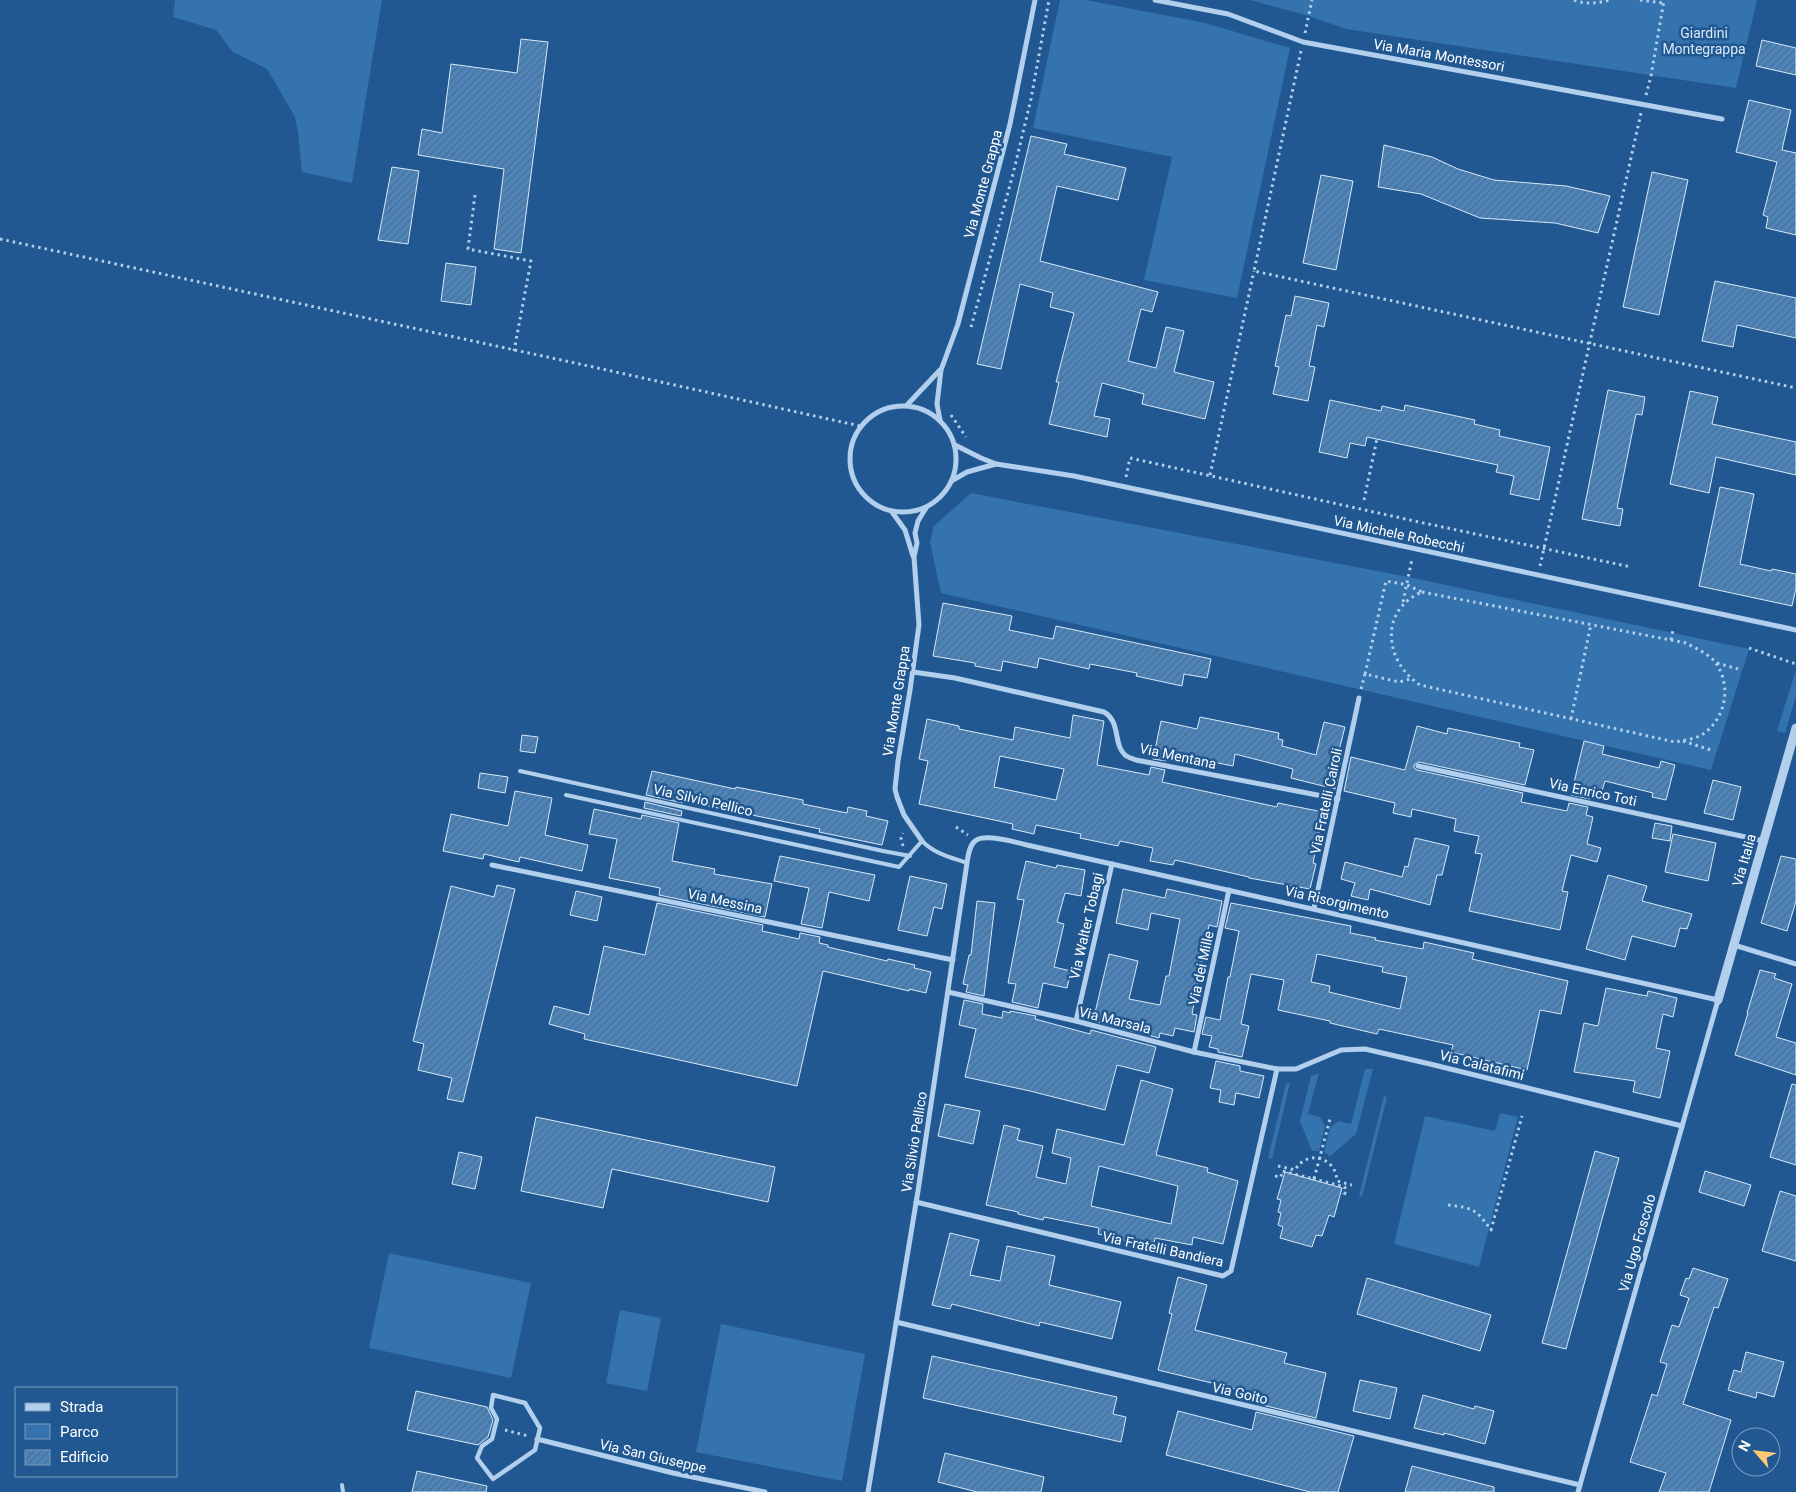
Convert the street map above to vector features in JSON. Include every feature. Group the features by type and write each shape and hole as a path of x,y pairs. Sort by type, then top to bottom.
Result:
{"street":[{"name":"Via Monte Grappa","path":"940,420 937,404 941,370 958,324 1008,132 1034,0"},
{"name":"Via Maria Montessori","path":"1155,0 1228,14 1303,42 1722,119"},
{"name":"Via Monte Grappa","path":"907,405 941,370"},
{"path":"907,405 925,410 940,420 949,431 955,445 957,463 953,480 941,496 926,508 903,513 892,512 875,505 861,494 852,478 849,460 852,442 860,426 873,414 889,407 907,405"},
{"name":"Via Michele Robecchi","path":"955,445 996,464 1074,476 1796,630"},
{"name":"Via Michele Robecchi","path":"953,480 968,472 996,464"},
{"name":"Via Monte Grappa","path":"914,557 917,543 915,533 918,521 926,508"},
{"name":"Via Monte Grappa","path":"892,512 905,530 914,557 919,625 898,761 896,788 897,797 904,815 922,841"},
{"name":"Via Mentana","path":"913,672 955,678 1104,712 1110,716 1115,726 1124,755 1136,760 1338,799"},
{"name":"Via Fratelli Cairoli","path":"1314,908 1360,698"},
{"name":"Via Italia","path":"1718,1000 1796,728"},
{"name":"Via Enrico Toti","path":"1418,766 1764,841"},
{"name":"Via Risorgimento","path":"967,863 970,848 976,840 984,837 1027,844 1718,1000"},
{"name":"Via Silvio Pellico","path":"868,1492 916,1202 967,863"},
{"name":"Via Messina","path":"492,864 953,960"},
{"name":"Via Walter Tobagi","path":"1076,1021 1112,864"},
{"name":"Via dei Mille","path":"1194,1052 1229,890"},
{"path":"1734,945 1796,964"},
{"name":"Via Marsala","path":"948,992 1076,1021 1194,1052 1278,1069"},
{"name":"Via Ugo Foscolo","path":"1578,1492 1718,1000"},
{"name":"Via Calatafimi","path":"1278,1069 1296,1069 1341,1050 1365,1049 1682,1126"},
{"name":"Via Fratelli Bandiera","path":"916,1202 1223,1276 1232,1271 1278,1069"},
{"name":"Via Goito","path":"896,1322 1580,1485"},
{"path":"493,1395 525,1403 540,1428 535,1450 493,1479 478,1458 482,1446 492,1439 495,1428 497,1419 491,1408 493,1395"},
{"name":"Via San Giuseppe","path":"537,1439 672,1473 765,1492"}],"lane":[{"name":"Via Silvio Pellico","path":"520,770 910,856"},
{"name":"Via Silvio Pellico","path":"566,795 899,867 922,841"},
{"path":"922,841 931,850 967,863"},
{"path":"342,1485 343,1492"}],"path":[{"path":"1210,475 1312,0"},
{"path":"1574,0 1595,4 1610,0"},
{"path":"1538,574 1643,104 1651,76 1663,2 1640,0"},
{"path":"475,195 468,249 531,261 514,351"},
{"path":"0,239 860,426"},
{"path":"1254,271 1796,388"},
{"path":"949,410 970,442"},
{"path":"1364,500 1377,439"},
{"path":"1126,476 1130,458 1631,566"},
{"path":"1360,698 1386,581 1407,584 1422,592 1686,643 1714,660 1723,676 1726,694 1719,717 1707,731 1695,738 1675,742 1420,685 1401,668 1391,646 1393,626 1397,613 1403,603 1407,584 1412,557"},
{"path":"1403,603 1412,596 1422,592"},
{"path":"1571,719 1591,624"},
{"path":"1671,640 1673,630"},
{"path":"1750,648 1796,662"},
{"path":"1716,663 1738,670"},
{"path":"1365,674 1399,682 1410,678"},
{"path":"1682,741 1714,751"},
{"path":"1448,1205 1472,1209 1480,1215 1491,1230 1522,1116"},
{"path":"1314,1180 1330,1120"},
{"path":"1278,1166 1295,1170 1305,1160 1320,1158 1332,1166 1336,1173 1337,1181 1352,1185"},
{"path":"1275,1176 1282,1177 1282,1171 1345,1187 1342,1193 1350,1195"},
{"path":"495,1428 537,1439"}],"green space":[{"path":"175,0 382,0 352,183 302,172 295,117 267,69 233,52 216,30 173,17"},
{"path":"1060,0 1086,0 1205,23 1290,48 1237,298 1144,280 1172,157 1033,128"},
{"name":"Giardini Montegrappa","path":"1250,0 1757,0 1736,88 1346,29 1309,16"},
{"path":"971,493 1408,577 1749,649 1711,770 941,593 930,542 934,526"},
{"path":"1796,670 1796,696 1785,733 1777,731"},
{"path":"1365,1069 1373,1069 1356,1134 1330,1156 1324,1152 1330,1128 1338,1121 1351,1124"},
{"path":"1319,1073 1308,1114 1320,1117 1325,1126 1319,1151 1312,1151 1300,1121 1311,1076"},
{"path":"1290,1083 1272,1159 1268,1158 1286,1084"},
{"path":"1384,1096 1387,1097 1362,1197 1359,1196"},
{"path":"1500,1113 1518,1117 1479,1267 1394,1244 1425,1116 1495,1131"},
{"path":"389,1253 531,1283 511,1378 369,1348"},
{"path":"620,1310 661,1318 647,1391 606,1383"},
{"path":"721,1324 865,1354 842,1481 696,1452"}],"building":[{"path":"521,39 548,42 521,253 494,249 504,169 418,155 422,129 442,133 451,64 517,73"},
{"path":"1762,40 1796,48 1796,75 1756,66"},
{"path":"1749,100 1791,110 1782,150 1796,153 1796,235 1766,228 1768,217 1763,215 1777,162 1736,152"},
{"path":"1031,136 1067,144 1064,154 1126,168 1118,200 1057,186 1040,261 1158,292 1152,312 1141,309 1128,361 1156,368 1166,327 1184,331 1174,372 1214,382 1205,419 1142,404 1144,394 1102,383 1094,416 1110,419 1107,437 1049,424 1059,382 1056,382 1074,313 1050,307 1053,293 1020,284 1001,369 977,364"},
{"path":"1384,145 1432,157 1458,169 1494,180 1566,186 1610,196 1598,233 1555,223 1480,218 1421,194 1378,187"},
{"path":"392,167 419,171 408,244 378,240"},
{"path":"1652,172 1688,180 1659,315 1623,307"},
{"path":"1321,175 1353,181 1336,270 1303,263"},
{"path":"446,263 476,267 471,305 441,301"},
{"path":"1715,281 1796,298 1796,338 1737,325 1733,347 1702,341"},
{"path":"1295,296 1329,303 1324,327 1317,325 1309,366 1315,367 1308,401 1273,394 1279,367 1275,366 1286,315 1291,316"},
{"path":"1608,390 1645,397 1642,415 1636,414 1617,508 1623,509 1620,526 1582,519"},
{"path":"1690,391 1718,397 1712,424 1796,442 1796,475 1716,457 1709,493 1670,484"},
{"path":"1330,400 1381,411 1382,406 1404,411 1405,405 1475,420 1474,424 1500,430 1499,436 1550,447 1539,500 1510,494 1514,476 1496,472 1498,465 1367,437 1365,446 1350,443 1347,458 1319,452"},
{"path":"1720,487 1754,494 1740,564 1796,574 1796,588 1792,606 1699,586"},
{"path":"943,603 1012,616 1009,630 1053,639 1056,626 1211,659 1207,678 1184,674 1182,686 1136,676 1137,673 1090,664 1089,669 1039,658 1037,668 1003,661 1001,671 975,666 975,663 933,656"},
{"path":"1073,715 1104,721 1097,765 1149,775 1151,767 1165,770 1162,782 1277,807 1278,803 1323,812 1313,863 1316,864 1310,889 1249,878 1175,860 1173,865 1150,861 1153,848 1120,841 1118,846 1080,838 1081,834 1036,825 1034,834 1012,829 1013,824 919,804 928,761 919,759 927,719 959,726 959,729 1013,740 1015,727 1070,738","holes":["1000,756 1064,769 1056,800 994,787"]},
{"path":"1200,717 1279,733 1278,739 1283,740 1282,746 1316,755 1324,722 1345,727 1338,754 1342,755 1335,789 1291,778 1293,769 1235,754 1233,766 1168,753 1166,761 1153,759 1161,721 1197,729"},
{"path":"1417,726 1447,734 1448,728 1520,743 1519,747 1534,750 1525,785 1419,762 1414,765 1414,768 1417,770 1523,793 1521,802 1567,811 1569,803 1588,807 1586,815 1593,817 1587,844 1601,848 1597,862 1571,855 1562,891 1568,892 1560,930 1469,911 1482,854 1475,853 1479,836 1454,831 1456,819 1412,809 1411,817 1393,813 1395,803 1344,791 1351,757 1405,770"},
{"path":"522,735 538,737 535,753 520,751"},
{"path":"1584,741 1604,746 1602,754 1659,768 1661,761 1675,765 1666,800 1652,797 1653,793 1605,781 1602,791 1593,788 1590,799 1571,795"},
{"path":"652,771 735,789 736,787 803,800 803,804 847,813 848,807 867,811 866,816 888,821 882,845 819,832 820,829 646,795"},
{"path":"480,773 508,777 505,793 478,788"},
{"path":"1713,780 1741,787 1733,820 1704,813"},
{"path":"515,791 552,798 545,835 588,845 582,871 520,857 519,862 484,854 483,859 443,851 451,814 508,826"},
{"path":"645,802 682,811 681,816 644,808"},
{"path":"594,809 641,819 642,815 679,823 672,861 715,869 714,874 772,884 765,917 659,895 660,888 609,878 617,839 589,834"},
{"path":"1655,823 1672,826 1670,841 1652,838"},
{"path":"1673,834 1716,843 1708,881 1665,872"},
{"path":"1415,838 1449,846 1442,875 1437,875 1430,905 1370,889 1368,900 1351,896 1355,883 1341,879 1345,862 1402,877 1405,866 1408,867"},
{"path":"780,856 875,875 869,901 829,892 822,928 801,924 809,888 774,881"},
{"path":"1781,856 1796,859 1796,901 1787,931 1761,923"},
{"path":"1026,861 1056,868 1057,865 1085,870 1081,896 1065,893 1057,922 1064,924 1054,967 1071,971 1067,988 1043,983 1038,1008 1012,1002 1016,984 1008,983 1024,900 1017,899"},
{"path":"1608,875 1647,886 1642,901 1692,914 1687,929 1680,928 1675,947 1632,936 1625,960 1586,949"},
{"path":"910,876 947,884 942,909 934,907 927,936 898,930"},
{"path":"497,885 515,889 463,1102 447,1099 452,1078 418,1070 424,1044 413,1041 451,886 494,897"},
{"path":"1123,889 1165,898 1167,889 1222,901 1217,927 1209,925 1192,1014 1197,1015 1194,1032 1175,1028 1173,1036 1160,1033 1159,1038 1093,1021 1109,954 1138,961 1129,999 1160,1005 1166,976 1169,976 1180,919 1151,913 1148,930 1116,923"},
{"path":"576,891 602,897 597,921 570,915"},
{"path":"977,901 995,903 984,996 966,992 968,985 963,984 969,955 971,955"},
{"path":"657,903 763,925 762,931 799,939 800,933 820,937 819,943 828,945 828,947 887,961 888,959 915,965 914,968 931,972 926,993 909,989 909,991 823,971 797,1086 584,1039 585,1034 549,1024 554,1006 589,1015 604,946 645,955"},
{"path":"1231,903 1351,926 1350,933 1376,938 1375,940 1423,949 1424,942 1474,953 1472,959 1568,981 1561,1014 1540,1010 1527,1070 1451,1052 1453,1045 1379,1029 1377,1034 1330,1023 1330,1021 1278,1010 1284,980 1251,974 1241,1024 1249,1026 1242,1057 1218,1052 1218,1049 1209,1047 1212,1036 1202,1034 1206,1017 1220,1020 1228,977 1230,977 1239,931 1225,928","holes":["1317,954 1383,967 1382,972 1407,977 1400,1009 1329,992 1330,986 1311,982"]},
{"path":"1760,970 1776,974 1774,978 1792,984 1776,1037 1796,1043 1796,1075 1735,1055"},
{"path":"1606,988 1647,996 1648,991 1677,998 1673,1017 1663,1014 1656,1048 1670,1051 1660,1098 1633,1092 1635,1081 1574,1072 1584,1023 1598,1026"},
{"path":"964,1000 983,1004 982,1014 1002,1018 1003,1011 1010,1013 1010,1011 1036,1016 1035,1019 1090,1034 1091,1030 1156,1047 1149,1073 1117,1065 1105,1110 965,1077 976,1029 959,1025"},
{"path":"1216,1061 1240,1066 1240,1071 1264,1076 1259,1098 1236,1093 1234,1105 1219,1102 1221,1090 1210,1088"},
{"path":"1141,1080 1173,1089 1156,1155 1208,1168 1207,1172 1238,1181 1223,1244 1193,1237 1192,1245 1155,1238 1153,1247 1098,1234 1099,1228 1044,1217 1043,1220 986,1205 1004,1125 1020,1129 1017,1140 1043,1146 1036,1177 1066,1184 1071,1158 1052,1153 1057,1129 1124,1145","holes":["1099,1166 1178,1186 1171,1224 1091,1206"]},
{"path":"1792,1084 1796,1085 1796,1165 1770,1157"},
{"path":"945,1104 980,1111 973,1144 938,1136"},
{"path":"536,1117 775,1167 768,1202 612,1169 603,1208 521,1191"},
{"path":"1595,1151 1619,1158 1566,1349 1542,1343"},
{"path":"459,1152 482,1157 475,1189 452,1184"},
{"path":"1705,1171 1751,1185 1744,1206 1699,1192"},
{"path":"1285,1172 1342,1188 1334,1217 1329,1215 1322,1236 1316,1235 1312,1247 1280,1238 1283,1227 1278,1225 1281,1213 1278,1212 1281,1200 1277,1199"},
{"path":"1780,1191 1796,1196 1796,1261 1762,1251"},
{"path":"950,1233 979,1240 970,1275 1000,1281 1007,1246 1055,1256 1049,1285 1121,1302 1112,1339 1040,1322 1039,1326 952,1304 950,1309 932,1305"},
{"path":"1693,1268 1728,1279 1718,1308 1714,1307 1683,1404 1731,1420 1709,1492 1659,1492 1666,1473 1630,1462 1652,1394 1657,1396 1667,1364 1660,1362 1672,1325 1679,1327 1689,1298 1680,1295 1686,1278 1689,1279"},
{"path":"1178,1277 1207,1285 1195,1330 1287,1353 1284,1363 1326,1373 1316,1418 1258,1404 1261,1395 1158,1370 1172,1314 1169,1313"},
{"path":"1367,1278 1491,1315 1480,1351 1357,1314"},
{"path":"1746,1352 1784,1362 1774,1397 1757,1392 1756,1398 1728,1390 1734,1370 1741,1372"},
{"path":"932,1356 1117,1397 1113,1414 1126,1417 1121,1442 923,1398"},
{"path":"1360,1380 1397,1388 1390,1419 1353,1411"},
{"path":"416,1391 487,1407 493,1420 488,1437 478,1445 407,1430"},
{"path":"1423,1395 1474,1409 1475,1406 1494,1411 1485,1444 1444,1433 1444,1435 1414,1428"},
{"path":"1178,1411 1252,1430 1256,1412 1354,1436 1338,1492 1310,1492 1166,1455"},
{"path":"945,1453 1044,1477 1041,1492 977,1492 938,1482"},
{"path":"1412,1466 1494,1487 1494,1492 1405,1492"},
{"path":"417,1471 487,1486 486,1492 412,1492"}]}
